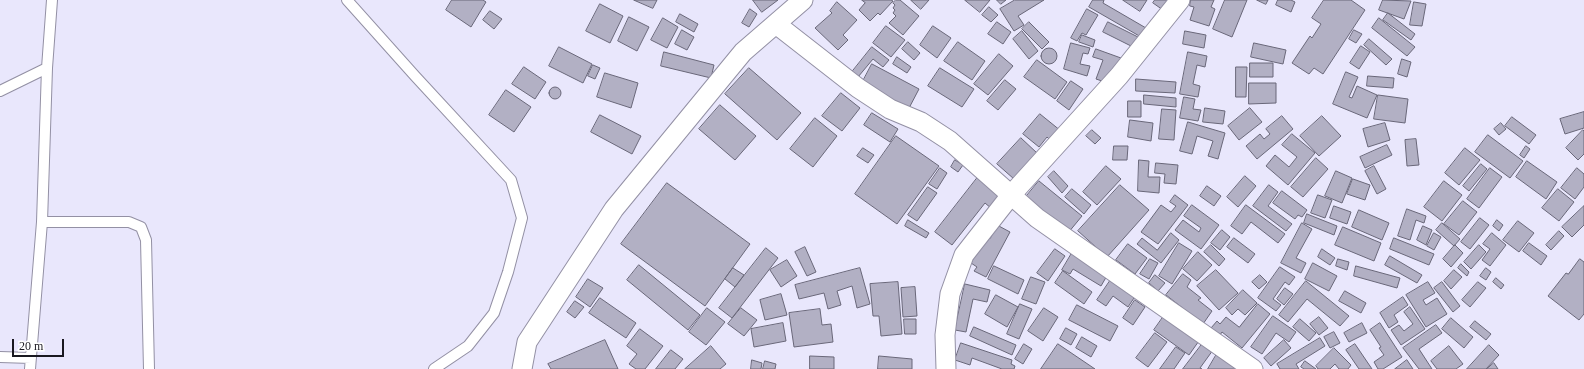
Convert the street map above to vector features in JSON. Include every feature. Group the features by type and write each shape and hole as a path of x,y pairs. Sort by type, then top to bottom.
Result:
{"street":[{"path":"522,369 527,342 614,209 743,52 803,0"},
{"path":"946,369 945,335 950,294 964,255 1011,195 1119,76 1180,0"},
{"path":"776,24 858,88 890,109 921,122 950,141 1037,218 1253,369"}],"lane":[{"path":"30,369 42,222 52,0"},
{"path":"347,0 511,180 522,218 508,272 494,313 468,346 434,369"},
{"path":"0,91 48,68"},
{"path":"42,222 129,222 141,227 146,240 149,369"},
{"path":"0,357 31,358"}],"building":[{"path":"452,0 483,0 486,2 471,27 446,10"},
{"path":"634,0 657,0 653,8"},
{"path":"753,0 778,0 762,12"},
{"path":"862,0 893,1 880,15 878,13 870,21 859,10 865,3"},
{"path":"896,0 900,0 919,16 903,35 889,23 896,16 893,13 895,10 893,8 895,5 893,3"},
{"path":"911,0 929,0 921,9"},
{"path":"965,0 990,0 980,12"},
{"path":"997,0 1006,0 1001,4"},
{"path":"1015,0 1044,0 1018,16 1024,25 1014,31 1000,9"},
{"path":"1093,0 1104,0 1103,3 1146,28 1141,37 1089,7"},
{"path":"1123,0 1147,0 1140,11"},
{"path":"1155,0 1170,0 1163,10 1153,3"},
{"path":"1191,0 1214,0 1211,7 1215,9 1209,26 1190,20 1194,7 1190,6"},
{"path":"1225,0 1247,0 1232,37 1213,29"},
{"path":"1257,0 1268,0 1266,4"},
{"path":"1278,0 1291,0 1295,2 1291,12 1276,5"},
{"path":"1324,0 1351,0 1365,10 1323,74 1314,68 1309,74 1292,63 1310,36 1312,38 1321,24 1312,18"},
{"path":"1383,0 1411,1 1404,19 1379,10"},
{"path":"837,2 857,20 843,35 848,40 838,50 815,28 832,13 830,11"},
{"path":"1414,2 1426,4 1422,26 1410,25"},
{"path":"600,4 623,16 610,43 586,31"},
{"path":"989,7 998,15 991,22 982,15"},
{"path":"750,9 757,14 749,27 742,23"},
{"path":"1087,9 1098,15 1086,35 1082,33 1077,41 1071,38"},
{"path":"490,11 502,19 494,29 483,20"},
{"path":"1388,13 1415,34 1411,40 1383,20"},
{"path":"680,14 698,24 694,32 676,22"},
{"path":"629,17 649,27 637,51 618,41"},
{"path":"663,18 678,27 667,48 651,40"},
{"path":"1379,18 1415,47 1407,56 1372,28"},
{"path":"997,22 1011,32 1003,44 988,34"},
{"path":"1029,22 1049,42 1042,49 1022,29"},
{"path":"1108,22 1140,38 1135,48 1103,32"},
{"path":"886,26 905,40 891,57 873,43"},
{"path":"933,26 951,38 937,58 920,45"},
{"path":"682,30 694,37 687,50 675,44"},
{"path":"1354,30 1362,34 1356,43 1349,39"},
{"path":"1022,31 1038,51 1029,59 1013,39"},
{"path":"1185,31 1206,35 1204,48 1183,44"},
{"path":"1082,35 1095,40 1093,47 1079,42"},
{"path":"1369,39 1392,59 1386,65 1364,45"},
{"path":"908,42 920,53 914,60 902,49"},
{"path":"958,42 985,61 972,80 944,61"},
{"path":"1071,43 1090,48 1088,54 1083,53 1080,64 1090,66 1087,76 1064,69"},
{"path":"1254,43 1286,50 1283,64 1251,57"},
{"path":"1361,46 1370,52 1359,69 1350,63"},
{"path":"559,47 592,64 583,83 549,66"},
{"path":"872,47 889,60 883,67 873,59 858,77 852,72"},
{"path":"1046,48 1052,48 1057,53 1055,62 1052,64 1046,64 1041,59 1041,53"},
{"path":"1096,49 1121,58 1114,77 1105,82 1096,79 1103,60 1093,57"},
{"path":"664,52 714,65 711,78 661,66"},
{"path":"1188,52 1207,56 1205,67 1197,65 1193,84 1200,86 1198,97 1180,94"},
{"path":"999,54 1013,66 988,95 974,84"},
{"path":"897,57 911,67 907,73 893,64"},
{"path":"1402,59 1411,62 1407,77 1398,74"},
{"path":"1037,60 1067,82 1055,99 1024,77"},
{"path":"1250,63 1273,63 1273,77 1250,77"},
{"path":"872,64 919,89 908,110 861,85"},
{"path":"593,65 600,68 595,79 588,76"},
{"path":"524,67 546,82 535,99 512,84"},
{"path":"1236,67 1247,67 1246,97 1236,97"},
{"path":"749,68 801,113 777,140 725,94"},
{"path":"940,68 974,89 962,107 928,86"},
{"path":"1346,72 1358,77 1349,97 1352,98 1357,86 1377,95 1367,118 1333,104"},
{"path":"605,73 638,83 631,108 597,97"},
{"path":"1368,76 1394,78 1393,88 1367,86"},
{"path":"1136,79 1176,82 1175,93 1136,91"},
{"path":"1005,80 1016,89 998,110 987,101"},
{"path":"1071,81 1083,89 1069,110 1057,101"},
{"path":"1249,83 1276,83 1276,103 1249,104"},
{"path":"553,87 557,87 561,93 557,99 553,99 549,95 549,91"},
{"path":"506,90 531,107 514,132 489,115"},
{"path":"841,93 860,108 842,131 822,116"},
{"path":"1144,95 1176,98 1176,107 1144,104"},
{"path":"1378,95 1408,99 1405,123 1374,119"},
{"path":"1184,97 1195,99 1193,109 1201,110 1198,121 1180,118"},
{"path":"1128,101 1141,101 1141,117 1128,117"},
{"path":"720,105 756,136 735,160 699,129"},
{"path":"1205,108 1225,111 1223,124 1203,122"},
{"path":"1250,108 1262,122 1239,140 1228,126"},
{"path":"1162,109 1176,110 1174,140 1159,139"},
{"path":"1584,112 1584,128 1565,134 1560,119"},
{"path":"872,113 898,129 890,142 864,125"},
{"path":"1040,114 1061,131 1052,142 1047,137 1039,147 1023,134"},
{"path":"600,115 641,136 632,154 591,132"},
{"path":"1282,116 1293,129 1257,159 1246,146 1260,134 1264,139 1270,134 1266,129"},
{"path":"1322,116 1341,136 1319,156 1300,136"},
{"path":"1512,117 1536,135 1529,144 1505,126"},
{"path":"815,118 837,136 813,167 790,149"},
{"path":"1130,120 1153,123 1151,141 1128,137"},
{"path":"1188,122 1225,133 1218,159 1208,156 1213,141 1197,136 1192,154 1180,151"},
{"path":"1385,123 1390,140 1368,147 1363,129"},
{"path":"1501,123 1506,129 1499,135 1494,129"},
{"path":"1092,130 1101,138 1095,144 1086,136"},
{"path":"1583,130 1584,154 1578,160 1566,148"},
{"path":"1292,134 1315,153 1288,185 1266,166 1275,155 1289,167 1297,157 1282,145"},
{"path":"1488,135 1523,161 1510,178 1475,152"},
{"path":"896,136 939,166 897,224 855,194"},
{"path":"1021,138 1037,153 1014,179 997,164"},
{"path":"1416,139 1419,165 1407,166 1405,140"},
{"path":"1387,145 1392,155 1365,168 1360,157"},
{"path":"1114,146 1128,146 1127,160 1113,160"},
{"path":"1526,146 1530,149 1524,158 1520,155"},
{"path":"863,148 874,155 868,163 857,156"},
{"path":"1465,148 1480,160 1459,185 1445,173"},
{"path":"1316,158 1328,169 1303,197 1291,187"},
{"path":"955,160 963,165 958,172 951,167"},
{"path":"1139,160 1149,161 1148,177 1160,177 1159,193 1138,191"},
{"path":"1527,161 1557,182 1546,199 1516,177"},
{"path":"1156,163 1178,165 1176,184 1164,183 1165,174 1155,173"},
{"path":"1481,164 1487,169 1469,191 1463,186"},
{"path":"1106,166 1121,179 1097,205 1083,192"},
{"path":"1374,166 1386,189 1377,194 1365,171"},
{"path":"940,168 947,173 937,189 929,184"},
{"path":"1490,168 1502,177 1479,208 1467,199"},
{"path":"1577,168 1584,174 1584,187 1575,199 1561,188"},
{"path":"1054,171 1068,186 1062,193 1048,177"},
{"path":"1336,171 1352,178 1342,203 1325,196"},
{"path":"1245,176 1256,186 1238,207 1227,197"},
{"path":"978,177 1002,196 992,209 985,203 952,245 935,232"},
{"path":"1353,179 1370,185 1365,200 1347,194"},
{"path":"1039,181 1082,216 1068,233 1025,198"},
{"path":"1444,181 1462,195 1442,221 1424,207"},
{"path":"667,183 750,244 705,306 621,244"},
{"path":"1120,185 1149,210 1107,257 1078,231"},
{"path":"1269,185 1278,192 1268,206 1292,224 1286,231 1253,206"},
{"path":"1207,186 1221,196 1214,206 1200,196"},
{"path":"928,187 937,193 917,221 908,215"},
{"path":"1072,189 1091,205 1084,214 1065,197"},
{"path":"1558,189 1574,202 1559,221 1542,208"},
{"path":"1282,191 1307,210 1302,217 1298,215 1295,219 1273,203"},
{"path":"1175,195 1188,205 1158,244 1141,232 1161,205 1171,212 1176,206 1170,202"},
{"path":"1318,195 1332,200 1325,218 1311,213"},
{"path":"1463,201 1477,212 1459,235 1444,224"},
{"path":"1192,205 1219,225 1201,249 1175,230 1183,220 1199,232 1201,228 1184,216"},
{"path":"1246,205 1285,234 1278,243 1251,222 1242,234 1231,226"},
{"path":"1334,206 1351,212 1347,224 1330,218"},
{"path":"1584,206 1584,225 1572,237 1562,227"},
{"path":"1407,209 1426,216 1424,223 1416,220 1410,240 1398,236"},
{"path":"1359,210 1389,223 1382,240 1352,227"},
{"path":"1307,214 1337,226 1334,235 1304,223"},
{"path":"1480,218 1489,225 1470,249 1461,242"},
{"path":"908,220 929,233 926,238 905,226"},
{"path":"1497,220 1503,225 1499,231 1493,226"},
{"path":"1518,221 1534,233 1519,252 1503,240"},
{"path":"1302,223 1312,229 1296,258 1306,263 1301,273 1281,263"},
{"path":"1442,223 1460,239 1454,246 1436,230"},
{"path":"997,225 1010,232 986,277 974,271 977,267 971,263 985,235 990,238"},
{"path":"1423,226 1432,230 1426,245 1417,240"},
{"path":"1343,227 1381,243 1374,261 1335,245"},
{"path":"1222,230 1230,237 1220,250 1211,243"},
{"path":"1559,231 1564,236 1551,250 1546,245"},
{"path":"1171,233 1179,240 1161,263 1137,244 1142,238 1157,250"},
{"path":"1434,233 1441,237 1434,250 1427,246"},
{"path":"1492,233 1506,245 1490,266 1482,260 1490,249 1483,244"},
{"path":"1234,238 1255,254 1248,263 1227,247"},
{"path":"1394,238 1434,254 1429,265 1390,249"},
{"path":"1179,243 1192,251 1172,284 1159,276"},
{"path":"1529,243 1547,256 1541,265 1523,251"},
{"path":"1128,244 1147,258 1135,274 1116,260"},
{"path":"1211,245 1225,259 1219,266 1204,252"},
{"path":"1455,245 1463,253 1451,267 1443,259"},
{"path":"1479,245 1486,252 1471,269 1464,262"},
{"path":"805,247 816,272 807,276 795,252"},
{"path":"766,248 778,258 732,318 719,308"},
{"path":"1055,249 1065,256 1048,281 1037,273"},
{"path":"1322,249 1335,258 1330,265 1318,257"},
{"path":"1198,252 1212,265 1197,281 1183,269"},
{"path":"1072,253 1108,274 1101,286 1073,269 1070,274 1062,270"},
{"path":"1390,256 1422,275 1417,283 1385,265"},
{"path":"1150,259 1158,263 1149,279 1140,274"},
{"path":"1338,259 1349,262 1347,270 1336,266"},
{"path":"1580,259 1584,262 1584,314 1579,320 1548,296 1566,273 1568,274"},
{"path":"787,260 797,276 781,287 770,270"},
{"path":"1313,263 1337,276 1329,291 1305,279"},
{"path":"1461,264 1469,272 1467,276 1458,268"},
{"path":"639,265 700,315 688,330 627,280"},
{"path":"994,266 1024,280 1018,294 988,279"},
{"path":"1356,266 1400,278 1397,288 1354,276"},
{"path":"1280,267 1295,277 1289,285 1285,282 1273,299 1281,305 1276,311 1258,298"},
{"path":"733,268 744,275 735,287 725,279"},
{"path":"860,268 870,304 857,308 852,286 837,291 841,305 828,309 824,293 799,299 795,285"},
{"path":"1486,268 1491,272 1486,280 1480,276"},
{"path":"1216,270 1238,293 1219,310 1197,286"},
{"path":"1454,270 1462,277 1451,289 1444,281"},
{"path":"1063,271 1092,292 1084,304 1055,283"},
{"path":"1183,274 1191,280 1187,287 1201,298 1198,300 1212,311 1203,324 1166,295"},
{"path":"1155,275 1165,283 1158,291 1149,283"},
{"path":"1260,275 1267,282 1259,289 1252,282"},
{"path":"1031,277 1045,282 1036,304 1022,299"},
{"path":"1112,278 1136,295 1128,307 1113,296 1106,306 1097,300"},
{"path":"1496,278 1504,285 1501,289 1493,282"},
{"path":"588,279 603,288 590,307 576,297"},
{"path":"1306,281 1349,316 1340,326 1307,299 1288,322 1279,315"},
{"path":"898,282 902,334 881,336 879,316 873,316 870,284"},
{"path":"1428,282 1435,293 1423,300 1426,305 1437,298 1447,314 1426,327 1406,295"},
{"path":"1442,282 1460,306 1453,312 1434,288"},
{"path":"1478,282 1486,288 1470,307 1462,300"},
{"path":"965,284 990,290 987,302 973,299 966,332 955,330"},
{"path":"915,287 917,316 903,317 901,288"},
{"path":"1285,288 1293,294 1284,305 1277,299"},
{"path":"1243,290 1257,303 1245,315 1238,309 1232,315 1226,308"},
{"path":"1345,291 1366,303 1361,313 1339,301"},
{"path":"781,294 787,315 765,320 760,300"},
{"path":"996,295 1018,307 1007,327 985,314"},
{"path":"1403,297 1408,305 1394,315 1398,322 1389,328 1380,313"},
{"path":"600,298 636,323 626,338 589,313"},
{"path":"1135,300 1145,307 1133,325 1123,318"},
{"path":"575,301 584,307 575,318 567,312"},
{"path":"1020,304 1032,309 1019,339 1007,334"},
{"path":"1258,304 1270,314 1242,348 1222,332 1220,335 1211,328 1217,321 1220,324 1226,317 1239,327"},
{"path":"1077,305 1118,326 1110,341 1069,320"},
{"path":"1410,307 1425,329 1401,345 1391,330 1399,325 1404,331 1413,324 1404,312"},
{"path":"707,308 725,322 706,345 689,332"},
{"path":"741,308 757,320 744,336 728,324"},
{"path":"1044,308 1058,317 1043,341 1028,331"},
{"path":"820,309 822,325 831,324 833,342 794,347 789,313"},
{"path":"1166,313 1201,338 1189,355 1154,330"},
{"path":"1273,316 1296,332 1289,342 1276,333 1262,354 1251,347"},
{"path":"1319,317 1328,328 1319,335 1310,324"},
{"path":"1451,318 1473,337 1464,348 1442,329"},
{"path":"904,319 916,319 916,334 905,334"},
{"path":"1300,319 1316,333 1309,341 1293,327"},
{"path":"1475,321 1491,334 1486,340 1470,327"},
{"path":"783,323 786,341 754,347 751,329"},
{"path":"1362,323 1367,333 1349,342 1344,333"},
{"path":"1380,323 1402,357 1383,369 1378,369 1374,362 1384,355 1379,348 1381,347 1370,330"},
{"path":"1436,325 1442,333 1419,349 1432,369 1419,369 1403,348"},
{"path":"974,327 1016,345 1012,355 970,336"},
{"path":"1066,328 1077,334 1071,345 1060,339"},
{"path":"640,329 663,346 645,369 636,369 629,364 637,354 627,346"},
{"path":"1334,332 1340,343 1330,348 1324,337"},
{"path":"1155,333 1167,342 1148,367 1136,358"},
{"path":"1082,337 1097,346 1091,357 1076,348"},
{"path":"1320,338 1325,346 1296,364 1299,369 1280,369 1277,364"},
{"path":"605,340 618,369 551,369 548,364"},
{"path":"1284,340 1291,348 1271,366 1264,358"},
{"path":"961,343 1012,360 1011,364 1015,366 1014,369 1002,369 972,358 970,365 955,360"},
{"path":"1203,343 1213,350 1200,368 1202,369 1183,369"},
{"path":"1024,344 1032,349 1023,364 1015,359"},
{"path":"1058,344 1095,369 1041,369"},
{"path":"1355,344 1372,369 1359,369 1346,350"},
{"path":"1489,345 1499,355 1486,369 1467,369"},
{"path":"711,346 726,364 720,369 685,369"},
{"path":"1449,346 1463,364 1456,369 1437,369 1431,361"},
{"path":"1176,347 1185,353 1174,369 1160,369"},
{"path":"1334,348 1351,365 1348,369 1339,369 1335,364 1330,369 1318,369 1316,366"},
{"path":"671,350 683,359 675,369 656,369"},
{"path":"1218,352 1239,369 1208,369"},
{"path":"810,356 834,357 834,369 810,369"},
{"path":"879,356 912,359 912,369 878,369"},
{"path":"752,360 762,363 761,369 751,369"},
{"path":"1407,360 1413,369 1395,369"},
{"path":"765,361 776,364 775,369 763,369"},
{"path":"1305,361 1316,369 1304,369 1301,367"},
{"path":"1494,363 1498,369 1487,369"}]}
